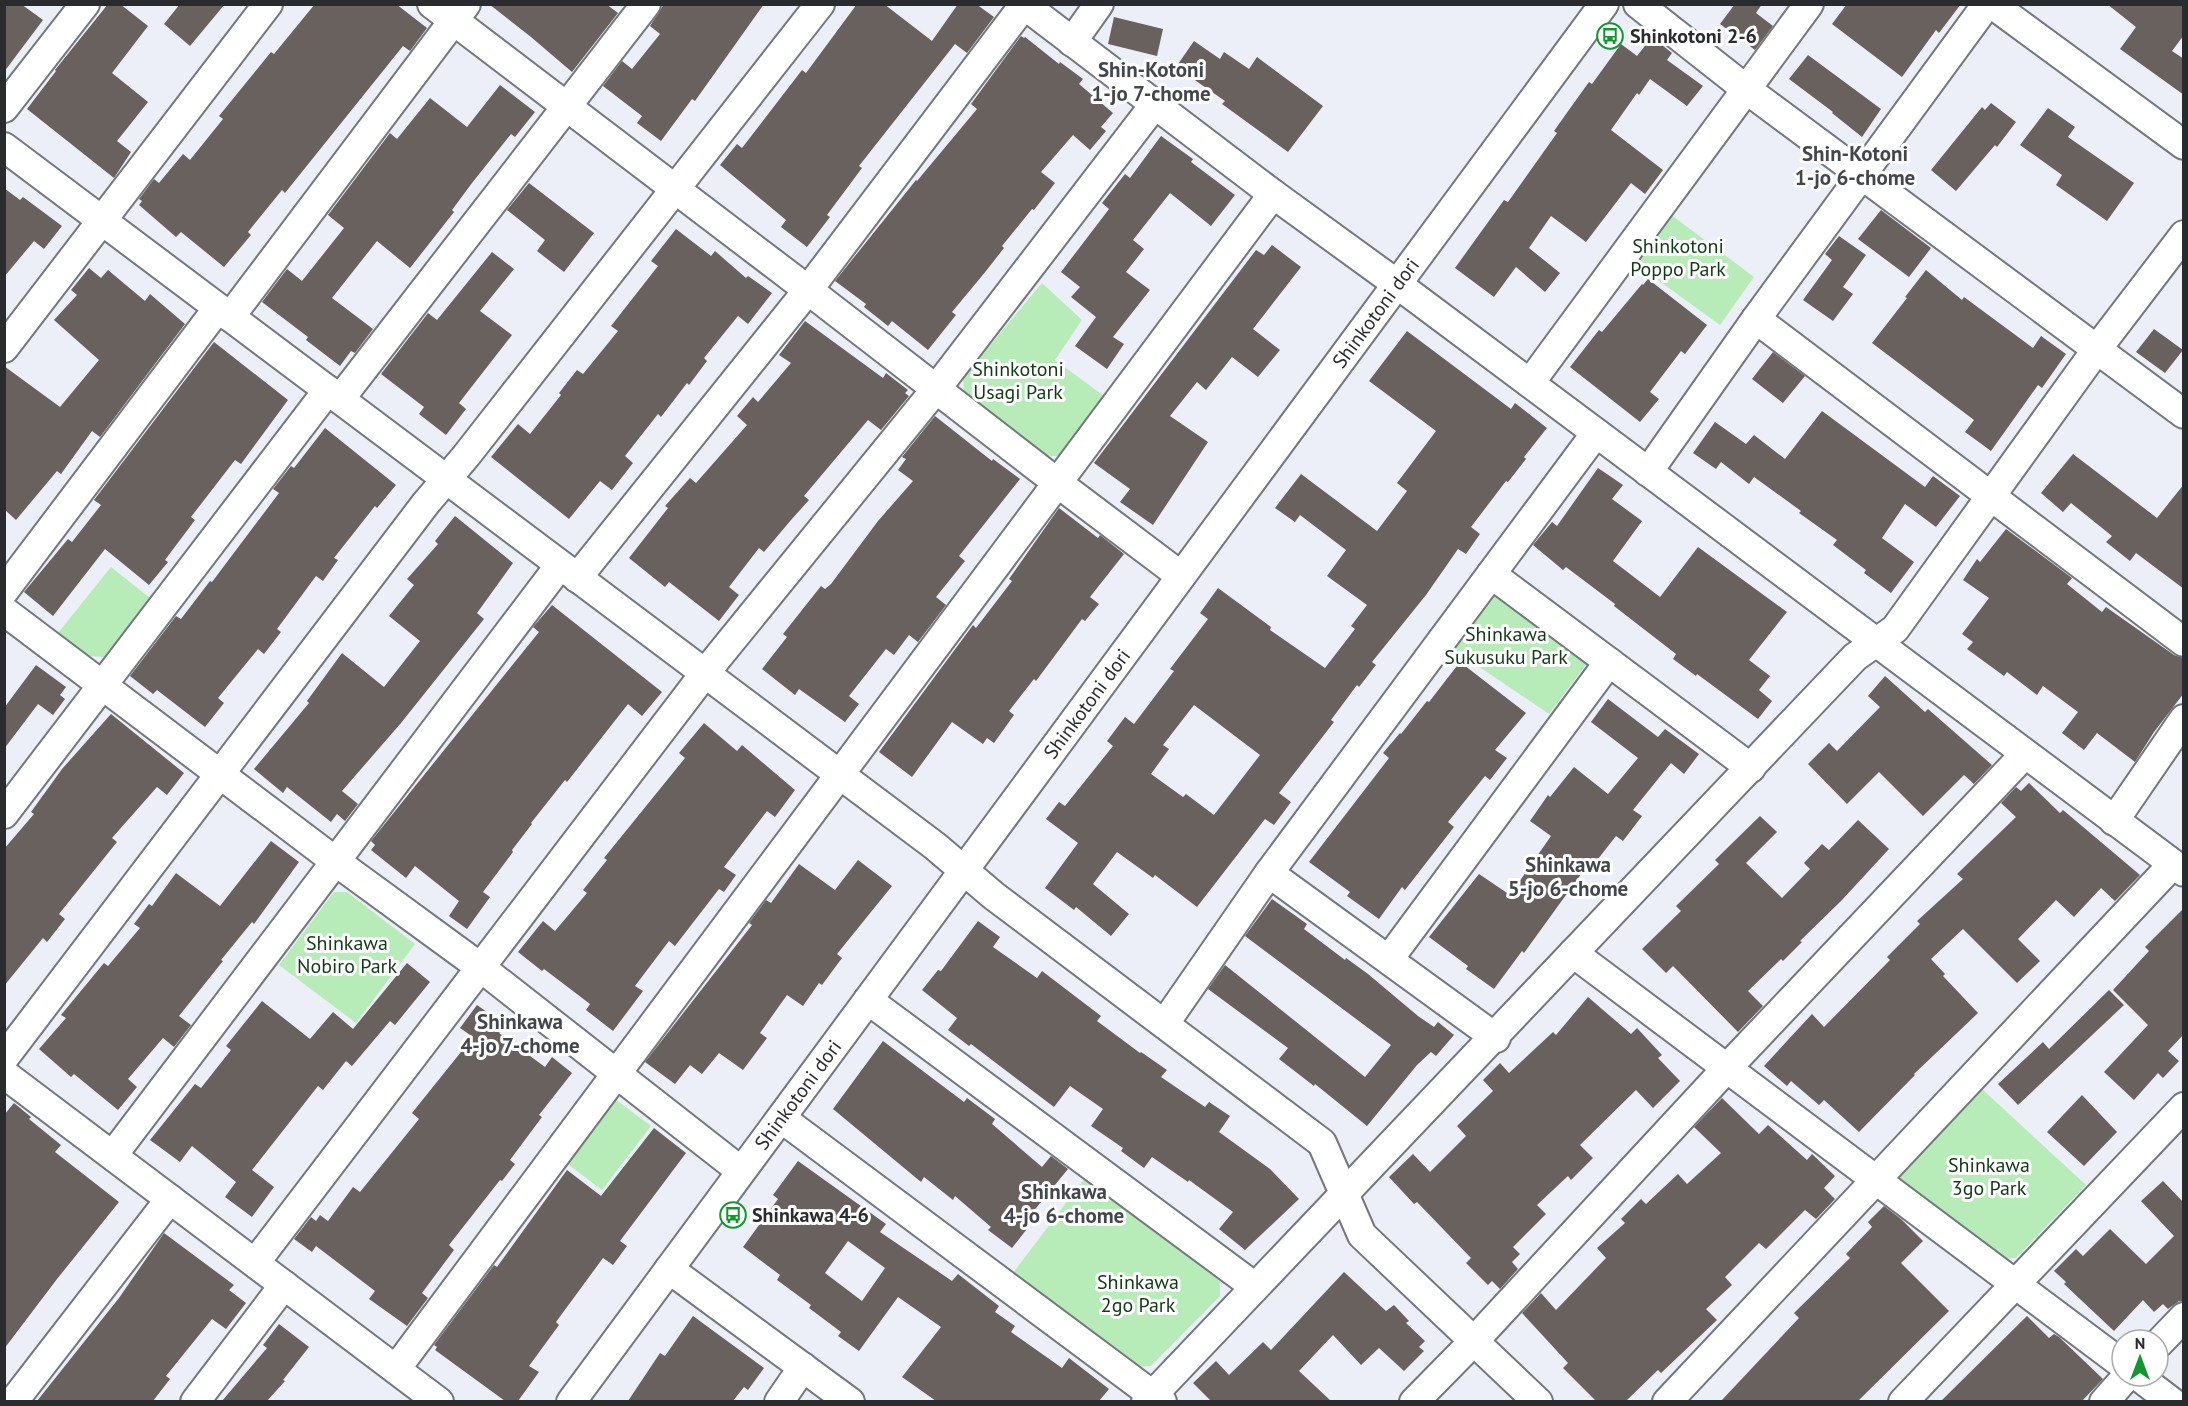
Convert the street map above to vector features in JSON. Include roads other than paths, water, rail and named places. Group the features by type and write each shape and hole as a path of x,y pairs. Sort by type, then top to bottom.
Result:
{"street":[{"path":"4,108 85,4"},
{"path":"4,348 268,4"},
{"path":"4,814 103,684 646,4"},
{"path":"4,1058 446,479 820,4"},
{"path":"1072,42 1099,4"},
{"name":"Shinkotoni dori","path":"571,1401 1604,4"},
{"path":"1638,4 1746,89 2184,414"},
{"path":"1530,383 1809,4"},
{"path":"1648,472 1756,319 1987,4"},
{"path":"1992,4 2184,146"},
{"path":"112,1155 335,861 569,571 808,290 1023,5 2178,868 1876,1180 1667,1401"},
{"path":"4,591 224,312 450,10 566,106 674,190 1181,576"},
{"path":"255,1263 705,673 936,389 1155,104"},
{"path":"4,147 705,673 1322,1143 1362,1235 1538,1401"},
{"path":"396,1369 616,1072 1059,484 1273,194"},
{"path":"781,1118 1154,1399 1255,1287 1496,1038 1573,953 1855,657 1895,629 2097,349 2184,236"},
{"path":"1756,319 2184,642"},
{"path":"1165,1023 1269,873 1596,433"},
{"path":"1491,574 1751,768"},
{"path":"4,611 335,861 480,967 741,1171"},
{"path":"1389,959 1609,662"},
{"path":"2114,821 2184,719"},
{"path":"1414,1401 1474,1341 1727,1068 2025,754"},
{"path":"1269,873 1496,1038"},
{"path":"1573,953 2110,1355"},
{"path":"868,1000 1255,1287"},
{"path":"4,1074 439,1401"},
{"path":"1903,1401 2184,1107"},
{"path":"13,1401 170,1199"},
{"path":"669,1269 850,1401"},
{"path":"195,1401 284,1285"},
{"path":"2170,1332 2184,1317"},
{"path":"779,1401 803,1368"},
{"path":"2104,1401 2116,1388"},
{"path":"2154,1388 2172,1401"}],"place":[{"name":"Shinkotoni 2-6","path":"1610,36"},
{"name":"Shinkawa 4-6","path":"733,1215"}],"district":[{"name":"Shin-Kotoni 1-jo 7-chome","path":"1151,81"},
{"name":"Shin-Kotoni 1-jo 6-chome","path":"1855,165"},
{"name":"Shinkawa 5-jo 6-chome","path":"1568,876"},
{"name":"Shinkawa 4-jo 7-chome","path":"520,1033"},
{"name":"Shinkawa 4-jo 6-chome","path":"1064,1203"}],"park label":[{"name":"Shinkotoni Poppo Park","path":"1678,258"},
{"name":"Shinkotoni Usagi Park","path":"1018,380"},
{"name":"Shinkawa Sukusuku Park","path":"1506,646"},
{"name":"Shinkawa Nobiro Park","path":"347,954"},
{"name":"Shinkawa 3go Park","path":"1989,1176"},
{"name":"Shinkawa 2go Park","path":"1138,1294"}]}
